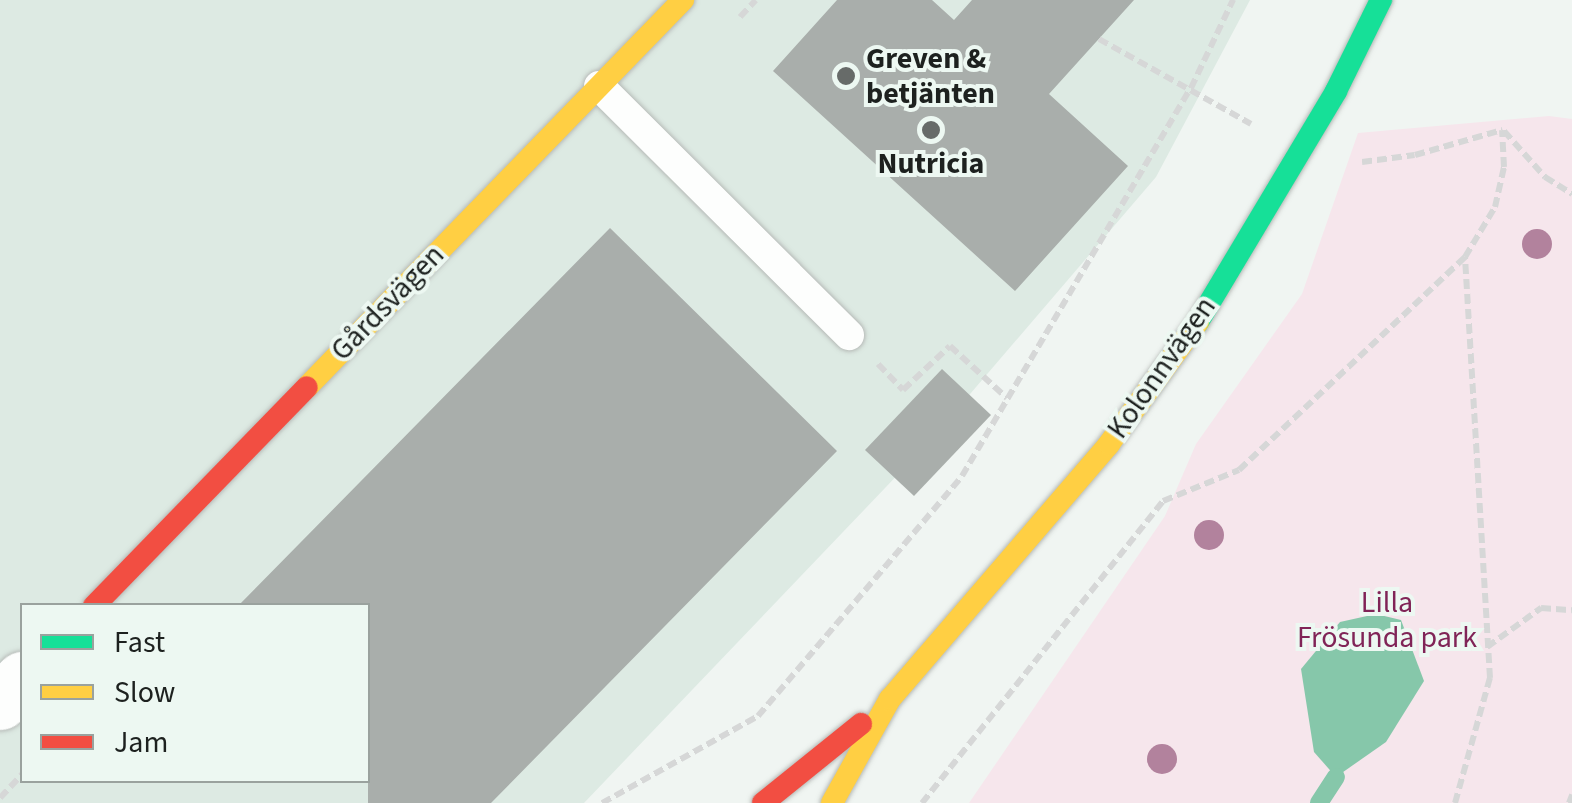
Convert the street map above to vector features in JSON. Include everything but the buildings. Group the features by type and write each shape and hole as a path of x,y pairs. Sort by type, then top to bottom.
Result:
{"street":[{"name":"Gårdsvägen","path":"97,603 682,0"},
{"name":"Kolonnvägen","path":"763,803 890,699 1109,444 1207,310 1336,91 1381,0"},
{"path":"0,702 20,681"},
{"name":"Kolonnvägen","path":"832,803 890,699"}],"lane":[{"path":"599,86 850,335"}],"path":[{"path":"602,803 758,716 962,476 1191,88 1233,0"},
{"path":"1099,39 1256,127"},
{"path":"1351,163 1416,155 1502,130"},
{"path":"1502,130 1545,177 1572,194"},
{"path":"922,803 1163,501 1239,470 1465,257 1494,207 1504,167 1502,130"},
{"path":"1455,803 1490,678 1465,257"},
{"path":"850,335 903,390 950,346 1007,398"},
{"path":"1487,647 1541,608 1572,610"},
{"path":"0,798 20,776"},
{"path":"1569,803 1572,795"}],"shaded area":[{"path":"0,0 1250,0 1156,177 929,442 584,803 0,803"},
{"path":"1376,614 1401,620 1424,681 1386,742 1336,777 1314,752 1301,669 1340,622"}],"green space":[{"name":"Lilla Frösunda park","path":"1549,116 1572,119 1572,803 969,803 1165,516 1196,444 1302,294 1358,133"}],"waterway":[{"path":"1319,803 1336,777"}],"traffic: fast":[{"path":"1198,322 1336,91 1381,0"}],"traffic: slow":[{"path":"307,387 683,0"},
{"path":"832,803 890,699 1109,444 1198,322"}],"traffic: jam":[{"path":"97,603 307,387"},
{"path":"763,803 861,724"}],"place":[{"name":"Greven & betjänten","path":"846,76"},
{"name":"Nutricia","path":"931,130"}]}
